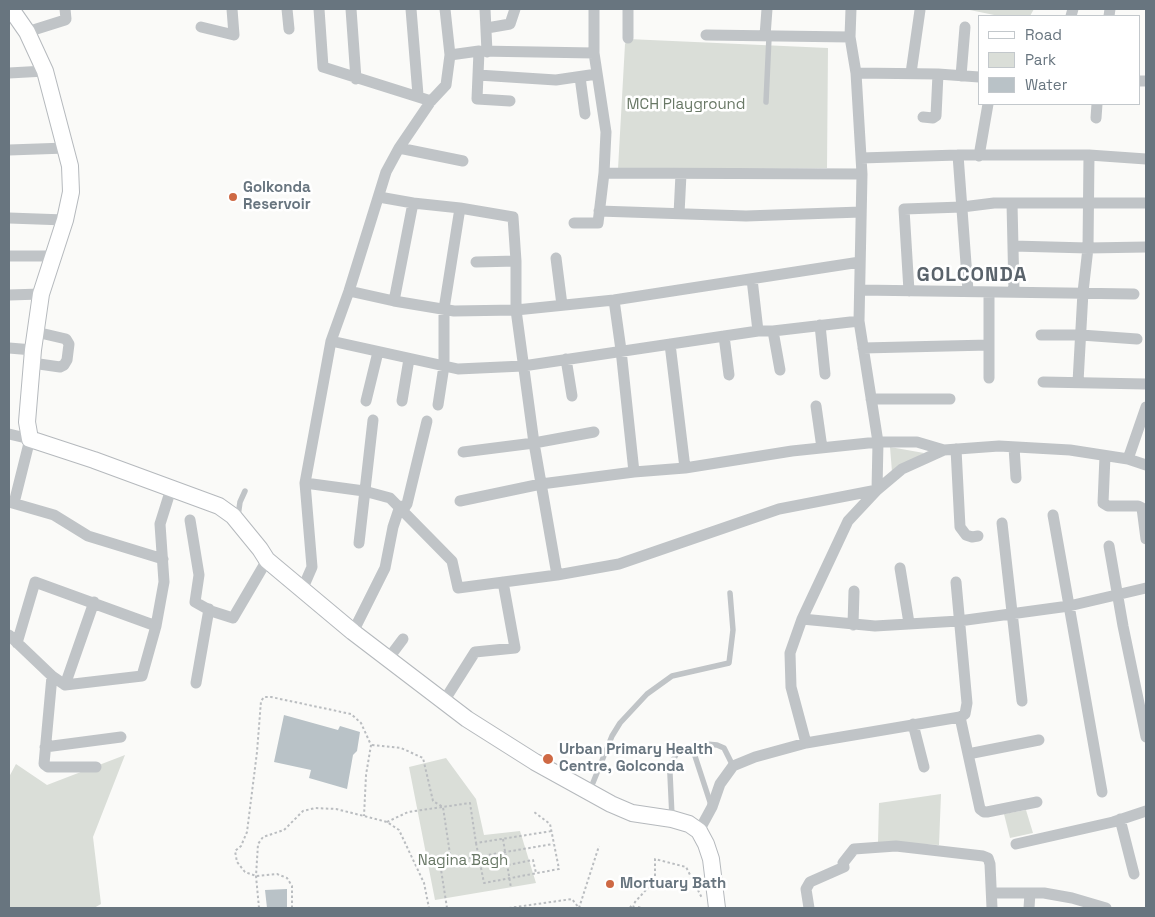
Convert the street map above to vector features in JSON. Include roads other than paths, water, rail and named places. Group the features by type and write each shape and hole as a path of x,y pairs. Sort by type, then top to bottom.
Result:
{"street":[{"path":"11,9 27,32 45,71 70,166 71,192 65,220 41,294 26,422 30,439 11,503 54,515 88,536 163,559"},
{"path":"27,32 66,19 65,9"},
{"path":"201,27 234,36 232,9"},
{"path":"287,9 289,30"},
{"path":"319,9 323,67 356,79 418,95 432,101"},
{"path":"351,9 356,79"},
{"path":"411,9 418,95"},
{"path":"302,590 312,567 305,483 331,341 349,291 386,172 399,148 432,101 446,85 450,55 445,9"},
{"path":"485,9 487,28 478,75 477,99 510,101"},
{"path":"487,28 510,24 515,9"},
{"path":"574,223 598,223 604,173 606,132 594,53 594,9"},
{"path":"628,9 628,38"},
{"path":"767,9 767,36"},
{"path":"851,9 850,37 856,73 862,174 859,321 878,442 877,490"},
{"path":"911,73 920,10"},
{"path":"961,76 966,27"},
{"path":"706,35 850,37"},
{"path":"450,55 483,51 594,53"},
{"path":"9,73 45,71"},
{"path":"856,73 911,73 978,77"},
{"path":"478,75 556,80 598,74"},
{"path":"923,117 933,118 936,116 938,74"},
{"path":"580,77 585,114"},
{"path":"979,156 988,105"},
{"path":"1096,118 1097,105"},
{"path":"9,150 66,148"},
{"path":"399,148 464,161"},
{"path":"861,158 958,155 1090,155 1146,159"},
{"path":"958,155 968,291"},
{"path":"1078,382 1083,292 1088,248 1090,155"},
{"path":"604,173 862,174"},
{"path":"679,214 682,174"},
{"path":"379,197 413,204 460,208 513,217 516,261 516,310 534,443 557,575"},
{"path":"1012,203 1014,292"},
{"path":"909,291 904,209 1012,203 1146,204"},
{"path":"394,301 413,204"},
{"path":"438,405 444,366 444,308 460,208"},
{"path":"599,211 746,216 861,212"},
{"path":"9,218 65,220"},
{"path":"1013,246 1088,248 1146,246"},
{"path":"9,256 52,256"},
{"path":"556,258 562,305"},
{"path":"476,262 516,261"},
{"path":"349,291 454,311 516,310 614,300 860,262"},
{"path":"752,279 758,331"},
{"path":"860,290 1134,294"},
{"path":"989,292 989,378"},
{"path":"9,295 41,294"},
{"path":"614,300 634,472"},
{"path":"331,341 458,369 523,366 758,331 774,332 859,321"},
{"path":"820,325 825,374"},
{"path":"9,348 60,367 67,360 69,344 66,339 36,332"},
{"path":"774,332 780,370"},
{"path":"1041,335 1081,335 1137,339"},
{"path":"724,336 729,375"},
{"path":"670,344 685,468"},
{"path":"864,348 989,345"},
{"path":"366,401 378,352"},
{"path":"402,400 410,358"},
{"path":"566,359 572,396"},
{"path":"1043,382 1146,384"},
{"path":"871,399 950,399"},
{"path":"816,406 822,448"},
{"path":"1128,459 1146,407"},
{"path":"359,543 373,420"},
{"path":"352,632 385,568 393,527 401,508 407,504 427,421"},
{"path":"463,452 534,443 594,432"},
{"path":"9,434 94,460 219,506 233,516 267,560 352,632 467,719 589,793 632,813 672,819 689,824 699,831 711,859 709,906"},
{"path":"460,501 541,484 634,472 685,468 822,448 878,442 917,442 950,449 999,446 1070,450 1128,459 1146,465"},
{"path":"1014,447 1016,478"},
{"path":"806,743 791,688 790,654 802,619 848,521 877,490 902,469 950,449"},
{"path":"950,449 960,527 966,535 978,536"},
{"path":"1105,456 1103,502 1108,506 1138,506 1142,508 1146,540"},
{"path":"305,483 364,491 390,498 452,561 458,588 557,575 619,564 778,509 877,490"},
{"path":"156,626 36,582 13,639 52,676 66,685 142,676 156,626 164,582 160,524 171,489"},
{"path":"1053,515 1102,792"},
{"path":"190,520 199,575 195,602 209,610 233,618 267,560"},
{"path":"1002,523 1014,613 1022,701"},
{"path":"1109,546 1146,732"},
{"path":"900,568 909,623"},
{"path":"444,701 475,652 515,648 503,582"},
{"path":"699,831 712,807 720,784 734,766 755,757 806,743 960,717 965,714 968,708 956,582"},
{"path":"802,619 875,626 959,621 1069,606 1146,588"},
{"path":"853,625 854,591"},
{"path":"66,685 94,602"},
{"path":"196,683 209,610"},
{"path":"388,659 403,639"},
{"path":"52,676 44,764 48,768 96,767"},
{"path":"960,717 979,807 984,812 1037,802"},
{"path":"913,724 924,767"},
{"path":"45,747 122,737"},
{"path":"968,754 1039,740"},
{"path":"1016,844 1146,811"},
{"path":"1120,819 1134,874"},
{"path":"808,908 806,889 810,882 844,867 843,863 854,849 888,846 988,858 990,864 992,908"},
{"path":"992,893 1044,893 1072,898 1104,908"},
{"path":"1028,908 1030,893"}],"lane":[{"path":"766,102 767,36"},
{"path":"237,521 238,508 245,491"},
{"path":"589,793 612,736 620,723 647,694 672,676 728,663 733,630 730,593"},
{"path":"672,819 670,774 672,762 677,753 692,746 717,745 724,748 734,766"},
{"path":"692,746 712,807"}],"water":[{"path":"284,715 338,730 340,726 360,732 357,751 353,755 347,789 309,778 311,770 274,762"},
{"path":"287,889 287,908 267,908 265,890"}],"place":[{"name":"Golkonda Reservoir","path":"233,197"},
{"name":"Urban Primary Health Centre, Golconda","path":"548,759"},
{"name":"Mortuary Bath","path":"610,884"}],"district":[{"name":"GOLCONDA","path":"972,276"}],"park label":[{"name":"MCH Playground","path":"686,105"},
{"name":"Nagina Bagh","path":"463,861"}]}
